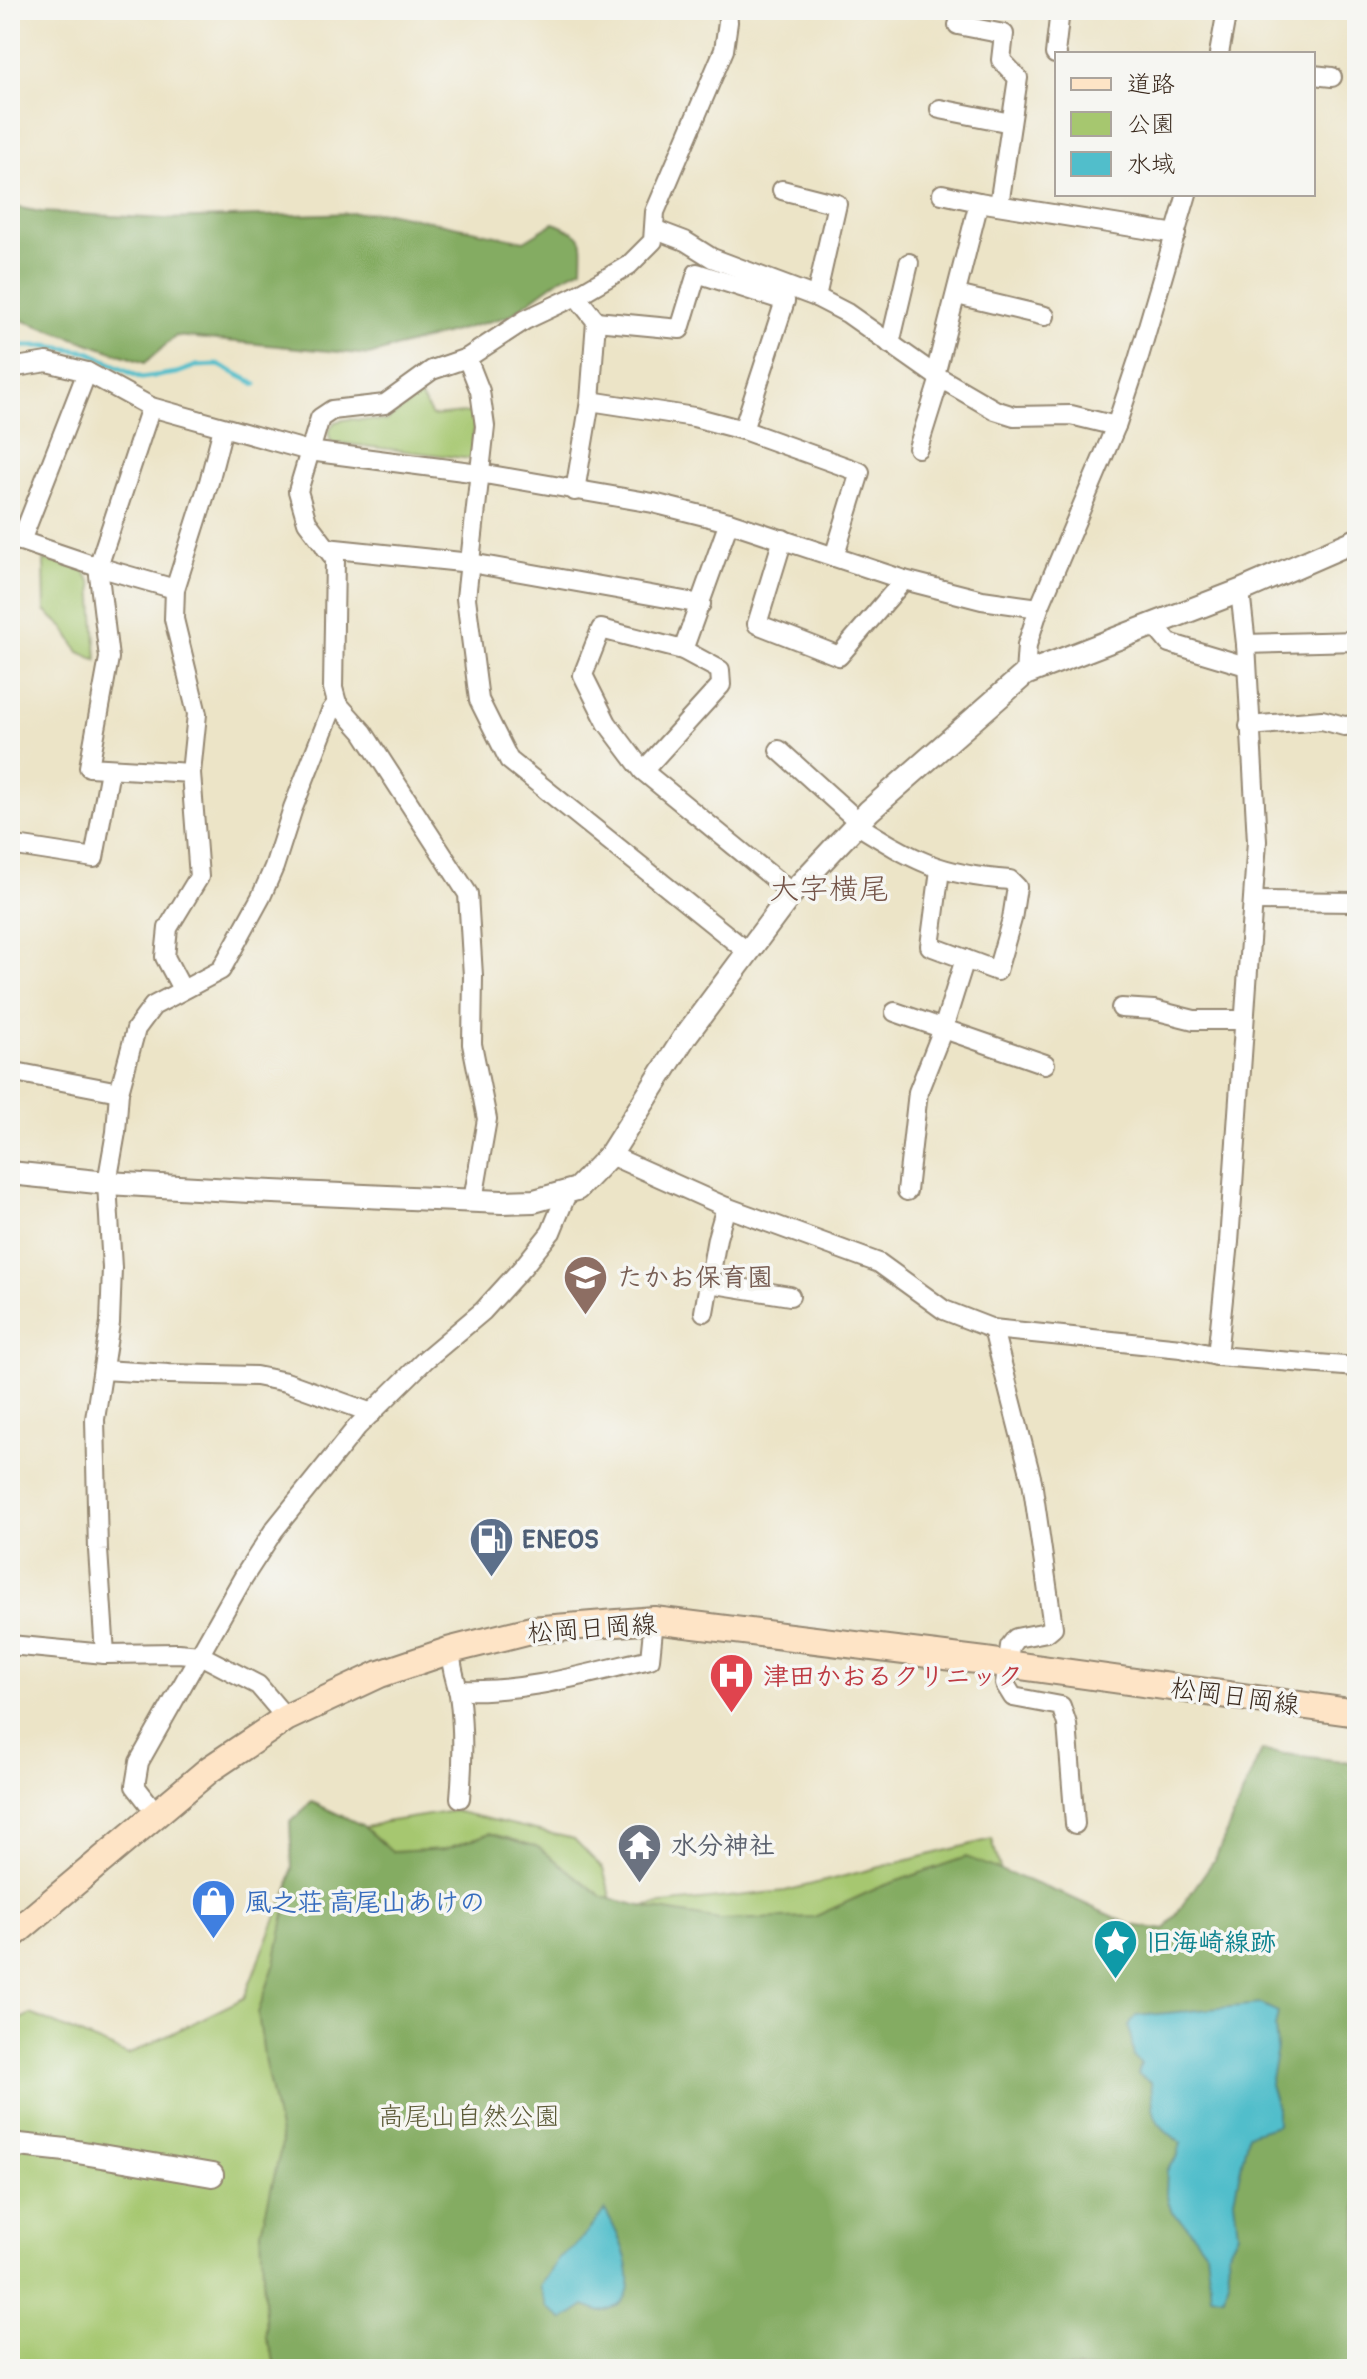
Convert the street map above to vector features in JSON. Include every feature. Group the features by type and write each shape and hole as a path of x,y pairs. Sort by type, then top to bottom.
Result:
{"main road":[{"name":"松岡日岡線","path":"10,1937 210,1769 286,1718 352,1685 451,1650 531,1630 654,1620 1007,1664 1357,1713"}],"street":[{"path":"473,1200 487,1119 472,1044 473,976 468,894 363,732 337,703 333,688 335,559 307,522 298,491 320,418 332,410 385,404 432,370 467,358 525,320 576,296 629,265 653,241 655,212 724,50 727,10"},
{"path":"1055,52 1060,10"},
{"path":"1219,52 1227,10"},
{"path":"958,25 1004,34 1001,60 1018,78 999,205"},
{"path":"940,109 1011,123"},
{"path":"782,190 837,204 816,297"},
{"path":"942,194 1176,234"},
{"path":"1025,674 1027,645 1039,608 1116,426 1186,196"},
{"path":"918,448 979,202"},
{"path":"656,230 685,241 712,258 816,297 847,313 938,377 995,410 1014,416 1071,415 1116,426"},
{"path":"890,344 909,263"},
{"path":"596,321 680,329 697,273 785,301 743,430"},
{"path":"957,295 1045,316"},
{"path":"575,491 590,401 596,321 576,296"},
{"path":"467,358 480,391 485,426 466,598 479,700 509,760 749,953"},
{"path":"10,368 47,362 87,372 151,407 309,451 479,473 653,503 729,522 904,580 982,600 1039,608"},
{"path":"87,372 16,536 98,567 175,589"},
{"path":"590,401 694,417 743,430 860,472 834,557"},
{"path":"151,407 98,567 109,658 89,767 191,773"},
{"path":"182,989 165,957 168,928 199,877 191,773 197,714 174,619 175,589 223,428"},
{"path":"683,650 729,522"},
{"path":"783,539 757,624 839,656 904,580"},
{"path":"10,1173 107,1183 473,1200 534,1201 577,1189 610,1155 684,1038 792,893 857,823 1025,674 1240,591 1357,540"},
{"path":"326,548 471,563 701,604"},
{"path":"1217,1356 1229,1242 1257,841 1240,591"},
{"path":"1154,625 1169,643 1246,666"},
{"path":"643,771 721,685 720,670 683,650 601,629 583,675 607,723 643,771 792,893"},
{"path":"1246,644 1357,641"},
{"path":"105,1654 95,1419 110,1323 112,1268 107,1183 119,1092 136,1029 153,1006 221,970 261,897 331,711 337,703"},
{"path":"1249,726 1322,720 1344,726 1357,725"},
{"path":"779,750 857,823 911,858 968,877 1010,880 1017,887 1012,919 997,971 930,946 940,870"},
{"path":"10,845 94,858 110,770"},
{"path":"1253,901 1357,902"},
{"path":"907,1191 918,1092 943,1029 965,959"},
{"path":"1121,1008 1154,1010 1194,1020 1244,1020"},
{"path":"895,1012 1045,1064"},
{"path":"10,1071 119,1092"},
{"path":"610,1155 726,1207 879,1263 944,1310 993,1329 1181,1348 1217,1356 1357,1367"},
{"path":"156,1813 135,1786 137,1768 259,1551 357,1427 426,1359 483,1311 523,1267 551,1232 567,1193"},
{"path":"704,1312 717,1238 726,1207"},
{"path":"709,1283 790,1296"},
{"path":"993,1329 1032,1481 1053,1627 1047,1632 1016,1638 1010,1646 1005,1684 1013,1697 1061,1706 1067,1724 1075,1824"},
{"path":"103,1370 256,1376 286,1382 372,1413"},
{"path":"458,1690 491,1692 520,1689 650,1659 654,1620"},
{"path":"10,1645 105,1654 200,1655 258,1685 286,1718"},
{"path":"451,1650 450,1666 458,1690 464,1746 460,1798"},
{"path":"10,2144 66,2150 212,2175"}],"green space":[{"path":"10,206 41,212 165,219 387,212 524,241 554,223 580,238 582,268 561,278 509,316 369,355 176,336 145,363 10,316"},
{"path":"420,396 432,416 475,412 471,459 331,442 328,432 335,422 348,419 386,421"},
{"path":"44,560 83,570 92,583 97,660 79,652 65,629 45,611"},
{"name":"高尾山自然公園","path":"1261,1751 1357,1763 1357,2369 277,2369 266,2338 261,2231 282,2144 258,2013 275,1963 284,1918 292,1867 290,1822 312,1802 362,1825 392,1852 445,1849 490,1833 538,1847 603,1897 720,1920 814,1917 880,1887 966,1857 1070,1897 1131,1925 1165,1930 1216,1857"},
{"name":"高尾山自然公園","path":"454,1811 574,1839 603,1869 615,1909 785,1891 992,1839 1031,1983 1070,2369 10,2369 10,2024 31,2014 128,2055 244,1998 306,1843 385,1822"}],"water":[{"path":"1261,2004 1278,2012 1275,2028 1277,2049 1270,2084 1277,2109 1277,2125 1248,2134 1234,2199 1238,2233 1228,2252 1229,2275 1224,2296 1211,2295 1206,2251 1188,2227 1172,2213 1166,2193 1167,2170 1177,2158 1181,2143 1156,2118 1151,2082 1138,2074 1141,2064 1134,2057 1129,2026 1136,2016"},
{"path":"605,2210 626,2258 629,2285 626,2296 612,2308 601,2312 585,2306 564,2320 547,2307 540,2286 559,2258 579,2242"}],"waterway":[{"path":"10,346 47,346 89,352 141,378 177,373 196,366 219,365 256,384"}],"place":[{"name":"たかお保育園","path":"586,1316"},
{"name":"ENEOS","path":"491,1578"},
{"name":"津田かおるクリニック","path":"732,1715"},
{"name":"水分神社","path":"640,1884"},
{"name":"風之荘 高尾山あけの","path":"214,1941"},
{"name":"旧海崎線跡","path":"1115,1981"}],"district":[{"name":"大字横尾","path":"829,889"}]}
